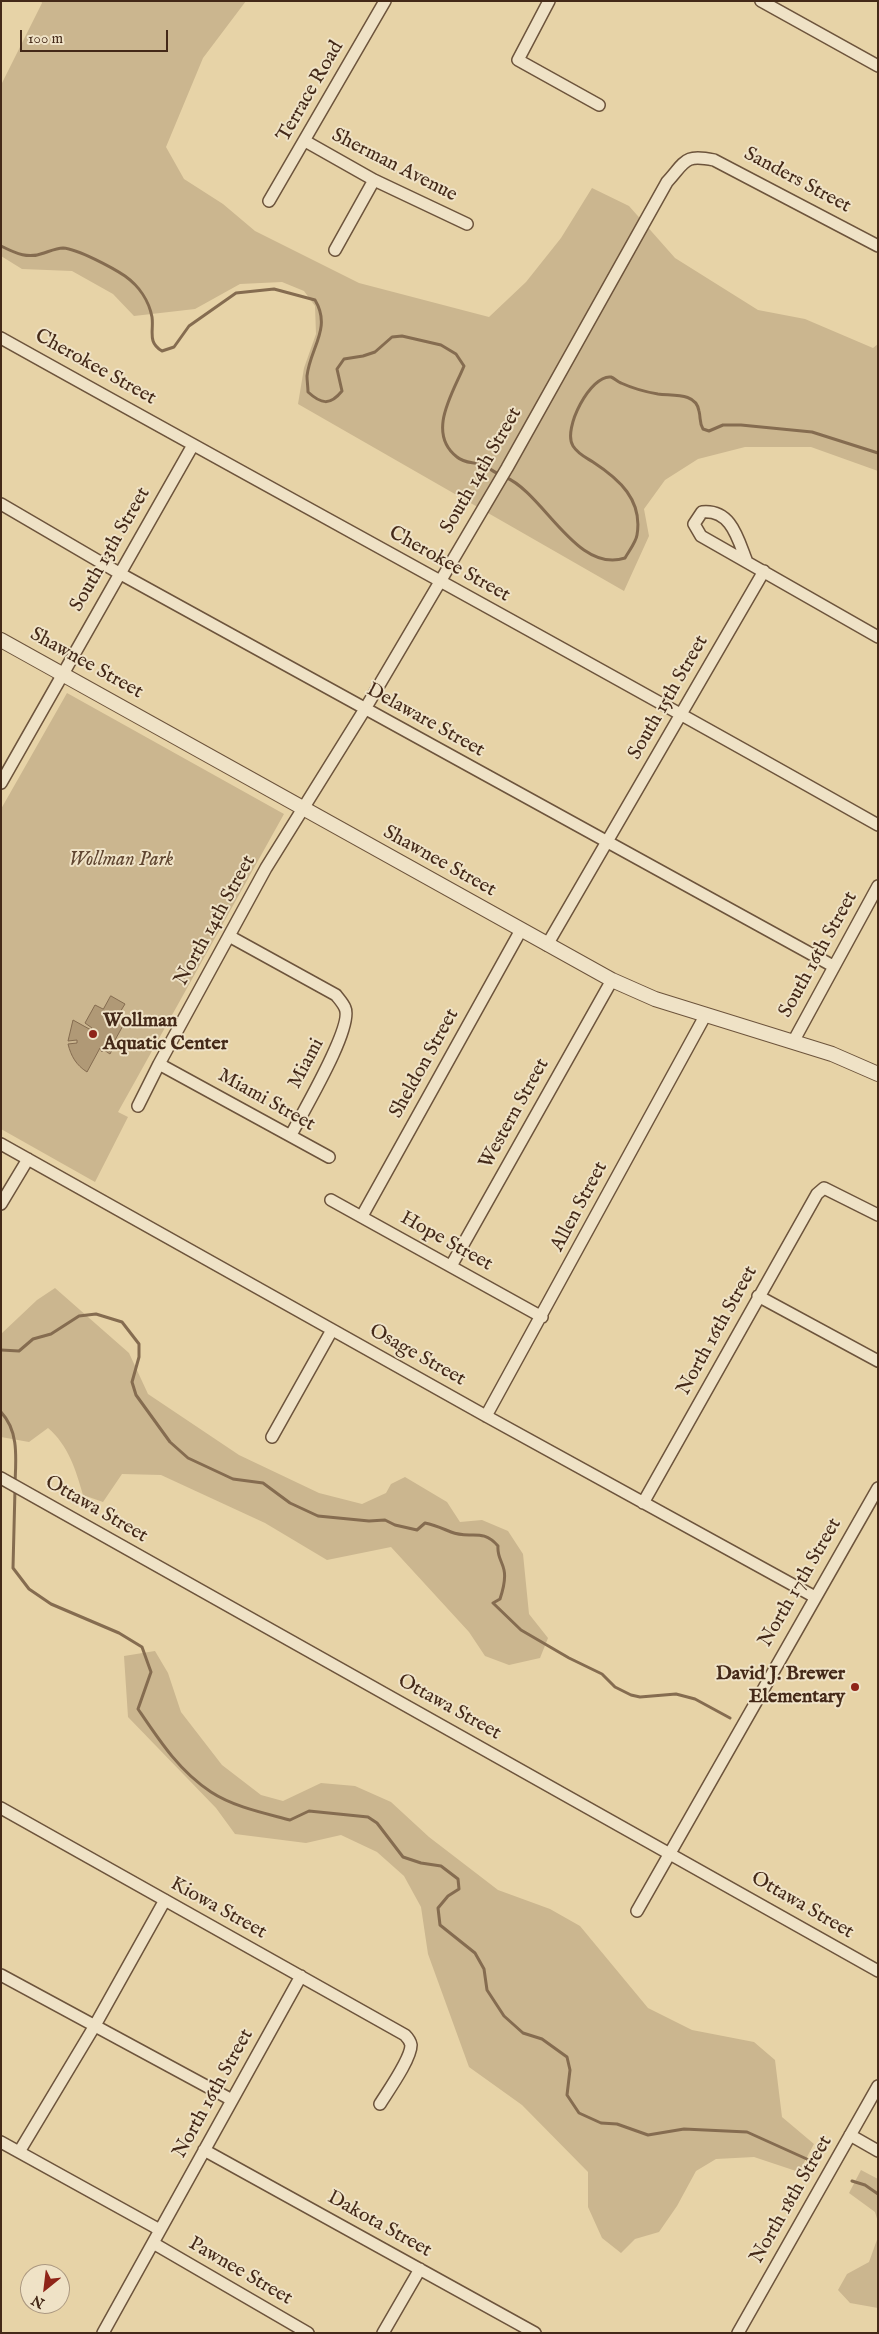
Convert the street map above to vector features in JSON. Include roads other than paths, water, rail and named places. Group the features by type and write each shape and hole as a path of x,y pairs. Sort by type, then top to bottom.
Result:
{"street":[{"name":"Terrace Road","path":"269,201 385,1"},
{"path":"549,1 518,60 599,105"},
{"path":"761,1 878,66"},
{"name":"Sherman Avenue","path":"305,141 374,180 467,224"},
{"name":"Sanders Street","path":"696,156 729,166 877,243"},
{"name":"South 14th Street","path":"304,809 507,468 668,182 689,158 696,156"},
{"path":"335,250 374,180"},
{"name":"Cherokee Street","path":"1,338 681,713 878,825"},
{"name":"South 13th Street","path":"1,783 193,445"},
{"name":"Delaware Street","path":"1,504 119,573 833,966"},
{"path":"747,562 730,521 712,512 702,512 694,524 700,536 878,637"},
{"name":"South 15th Street","path":"547,945 764,571"},
{"name":"Shawnee Street","path":"1,640 612,980 655,999 832,1054 878,1074"},
{"name":"North 14th Street","path":"138,1106 158,1064 266,868 304,809"},
{"name":"South 16th Street","path":"793,1042 878,886"},
{"name":"Sheldon Street","path":"362,1216 522,930"},
{"name":"Miami","path":"229,936 336,995 346,1008 345,1022 340,1040 291,1135"},
{"name":"Western Street","path":"451,1266 612,980"},
{"name":"Allen Street","path":"486,1416 542,1318 705,1016"},
{"name":"Miami Street","path":"158,1064 329,1157"},
{"name":"Osage Street","path":"1,1144 486,1416 815,1597"},
{"path":"1,1204 28,1159"},
{"name":"North 16th Street","path":"643,1503 817,1194 824,1188 833,1191 878,1215"},
{"name":"Hope Street","path":"331,1200 542,1318"},
{"path":"758,1296 878,1361"},
{"path":"272,1437 332,1330"},
{"name":"Ottawa Street","path":"2,1478 878,1971"},
{"name":"North 17th Street","path":"637,1911 878,1488"},
{"name":"Kiowa Street","path":"1,1808 405,2035 410,2040 411,2047 380,2104"},
{"path":"19,2152 94,2027 165,1900"},
{"path":"1,1975 232,2100"},
{"name":"North 16th Street","path":"103,2333 300,1976"},
{"name":"North 18th Street","path":"738,2333 878,2086"},
{"path":"850,2135 878,2150"},
{"path":"1,2142 160,2230"},
{"name":"Dakota Street","path":"204,2150 535,2333"},
{"name":"Pawnee Street","path":"152,2243 308,2333"},
{"path":"383,2333 420,2269"}],"waterway":[{"path":"1,246 28,256 61,248 69,249 95,259 125,276 135,284 146,300 151,311 154,344 162,351 174,347 189,326 236,293 274,289 315,300 320,310 321,329 309,366 307,376 308,392 325,402 338,396 342,391 337,369 344,359 375,352 392,337 402,336 441,345 456,354 464,366 445,413 443,436 448,447 457,457 482,465 499,474"},
{"path":"505,477 519,486 533,499 576,544 591,554 607,560 625,558 634,544 637,535 638,523 633,501 620,483 577,451 573,446 571,438 571,428 575,416 587,393 603,378 611,377 625,385 644,391 688,398 697,405 703,429 709,431 723,425 741,425 812,432 878,453"},
{"path":"1,1350 19,1351 33,1339 51,1334 79,1316 96,1314 122,1322 139,1344 139,1357 132,1382 136,1395 170,1442 188,1458 233,1479 263,1483 290,1503 318,1516 369,1521 385,1520 395,1525 417,1530 425,1523 458,1534 487,1537 498,1546 498,1553 505,1573 500,1599 493,1603 521,1630 569,1658 602,1674 615,1687 631,1695 640,1697 676,1694 695,1699 730,1718"},
{"path":"1,1412 7,1419 14,1436 16,1455 15,1483"},
{"path":"15,1489 13,1568 29,1589 51,1604 119,1633 142,1647 151,1672 138,1709 170,1754 189,1775 211,1792 229,1802 290,1820 309,1811 368,1817 377,1823 403,1857 421,1863 441,1866 458,1879 459,1889 448,1896 438,1908 440,1925 475,1953 484,1969 487,1990 504,2016 523,2033 542,2039 567,2057 570,2070 567,2095 579,2113 601,2123 617,2124 648,2135 684,2129 747,2132 809,2160"},
{"path":"852,2181 865,2185 878,2194"}],"place":[{"name":"Wollman Aquatic Center","path":"93,1034"},
{"name":"David J. Brewer Elementary","path":"855,1687"}],"park label":[{"name":"Wollman Park","path":"121,861"}]}
